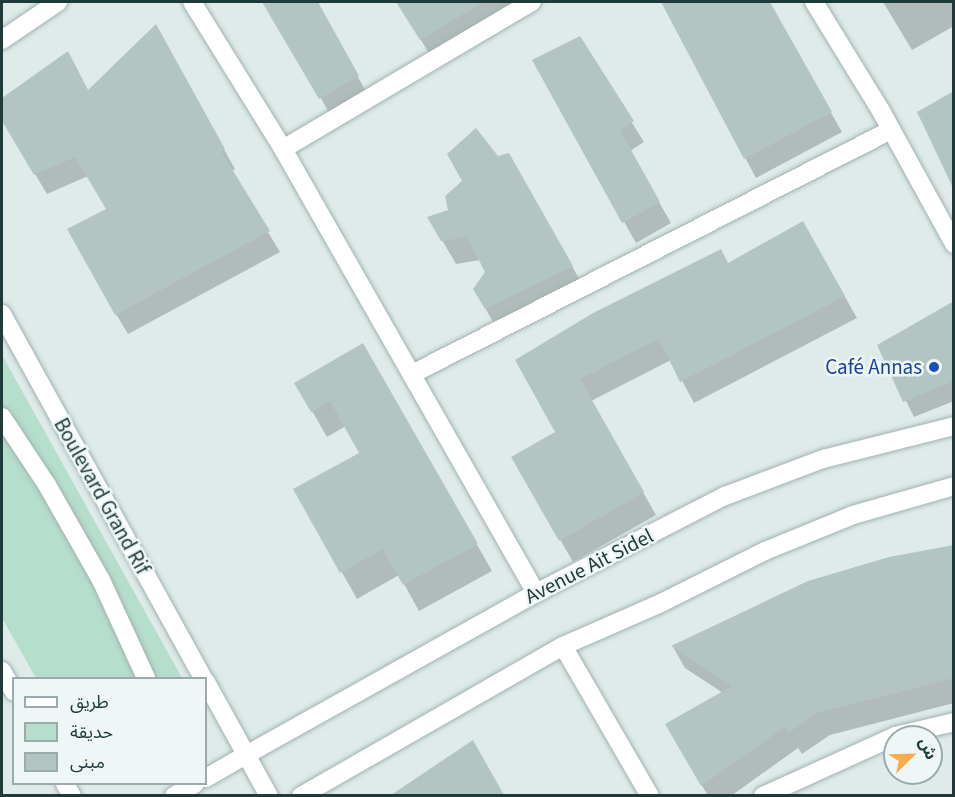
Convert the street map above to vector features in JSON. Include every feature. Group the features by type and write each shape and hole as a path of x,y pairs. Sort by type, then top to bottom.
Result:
{"street":[{"path":"2,40 58,2"},
{"path":"192,2 283,149 536,593"},
{"path":"283,149 532,2"},
{"path":"814,2 891,130 954,244"},
{"path":"412,374 891,130"},
{"name":"Boulevard Grand Rif","path":"2,314 202,677"},
{"path":"2,417 47,485 101,580 146,677"},
{"name":"Avenue Ait Sidel","path":"207,776 536,593 725,496 823,459 954,426"},
{"path":"301,795 562,646 663,602 765,551 853,515 954,486"},
{"path":"562,646 650,795"},
{"path":"2,671 12,689"},
{"name":"Boulevard Grand Rif","path":"207,685 269,795"},
{"path":"763,795 885,740 954,722"}],"green space":[{"path":"2,355 181,677 35,677 2,618"}],"building":[{"path":"262,2 318,2 359,76 319,99"},
{"path":"396,2 483,2 420,40"},
{"path":"661,2 770,2 832,112 744,159"},
{"path":"156,24 225,149 221,151 270,231 115,315 67,229 106,209 75,157 34,175 2,121 2,98 68,51 88,90"},
{"path":"580,36 634,121 620,130 660,202 622,223 532,60"},
{"path":"954,91 954,190 917,112"},
{"path":"476,128 498,156 509,153 573,266 485,309 473,289 485,272 467,237 441,241 427,217 448,210 445,196 462,181 447,154"},
{"path":"803,221 845,296 680,382 659,339 580,379 644,492 559,541 511,457 555,432 515,360 593,313 721,249 728,263"},
{"path":"954,301 954,381 903,402 877,345"},
{"path":"363,343 478,544 403,585 383,549 340,573 293,489 359,453 330,401 311,412 294,383"},
{"path":"954,545 954,678 817,713 788,733 785,727 701,786 665,724 732,686 671,646 808,581 889,557"},
{"path":"473,740 504,795 391,795"}],"place":[{"name":"Café Annas","path":"934,367"}]}
